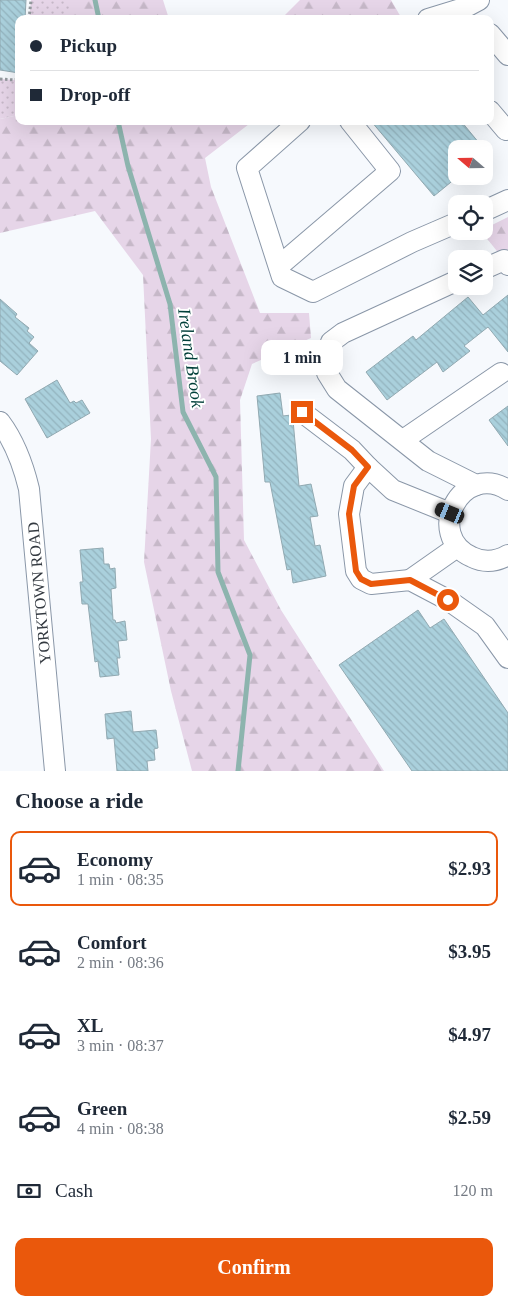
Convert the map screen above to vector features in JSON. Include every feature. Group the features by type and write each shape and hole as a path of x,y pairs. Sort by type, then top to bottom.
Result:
{"street":[{"path":"445,15 474,8"},
{"path":"494,39 508,55"},
{"path":"494,116 506,130 508,129"},
{"path":"295,125 247,168 282,277 313,292 412,242 448,226"},
{"path":"279,266 390,171 353,125"},
{"path":"493,207 508,200"},
{"path":"493,265 504,260 508,265"},
{"path":"448,285 343,333 331,342 326,359 327,373 337,389 428,461 476,485"},
{"path":"403,440 500,373"},
{"path":"302,412 352,450 393,490 450,513"},
{"name":"YORKTOWN ROAD","path":"0,422 19,455 29,489 55,771"},
{"path":"368,467 354,486 349,514 356,571 361,579 371,584 410,580 457,547"},
{"path":"508,490 490,484 476,485 464,491 450,513 449,524 451,536 457,547 466,555 477,560 489,561 501,559 508,555"},
{"path":"410,580 448,600 485,626 508,658"}],"path":[{"path":"29,15 31,0"},
{"path":"0,79 15,80"}],"green space":[{"path":"31,0 69,0 69,15 29,15"},
{"path":"69,0 163,0 168,15 69,15"},
{"path":"300,0 391,0 400,15 285,15"},
{"path":"0,79 15,80 15,116 0,119"},
{"path":"15,116 15,125 248,125 205,158 211,187 260,313 309,313 311,338 252,364 240,400 244,540 281,610 384,771 192,771 171,691 144,562 151,439 143,275 95,211 0,233 0,119"},
{"path":"508,217 508,265 488,240 493,240 493,224"}],"building":[{"path":"0,0 26,0 25,15 15,15 15,72 0,70"},
{"path":"374,125 464,125 477,140 448,140 448,185 434,196"},
{"path":"508,295 508,352 488,327 464,346 470,351 443,372 437,362 387,400 366,372 413,336 416,340 468,297 483,315"},
{"path":"0,299 17,314 15,317 29,328 27,331 34,337 29,343 38,351 17,375 0,361"},
{"path":"57,380 70,403 82,400 90,413 47,438 25,399"},
{"path":"280,393 283,416 291,415 293,420 299,486 311,484 318,516 310,517 315,546 320,545 326,576 293,583 291,569 287,570 270,482 265,482 257,396"},
{"path":"508,406 508,446 489,420"},
{"path":"103,548 104,564 109,564 110,569 115,568 116,588 111,589 113,620 116,623 125,621 127,640 118,641 119,675 100,677 98,661 95,662 88,604 82,604 80,582 83,582 80,550"},
{"path":"418,610 430,628 444,619 508,713 508,771 412,771 339,665"},
{"path":"131,711 133,732 156,730 158,748 154,749 155,760 147,761 148,771 117,771 114,738 107,739 105,714"}],"waterway":[{"name":"Ireland Brook","path":"95,0 98,15"},
{"name":"Ireland Brook","path":"119,125 128,166 170,304 183,412 216,477 218,572 250,655 238,771"}],"route":[{"path":"302,412 352,450 368,467 354,486 349,514 356,571 361,579 371,584 410,580 448,600"}]}
